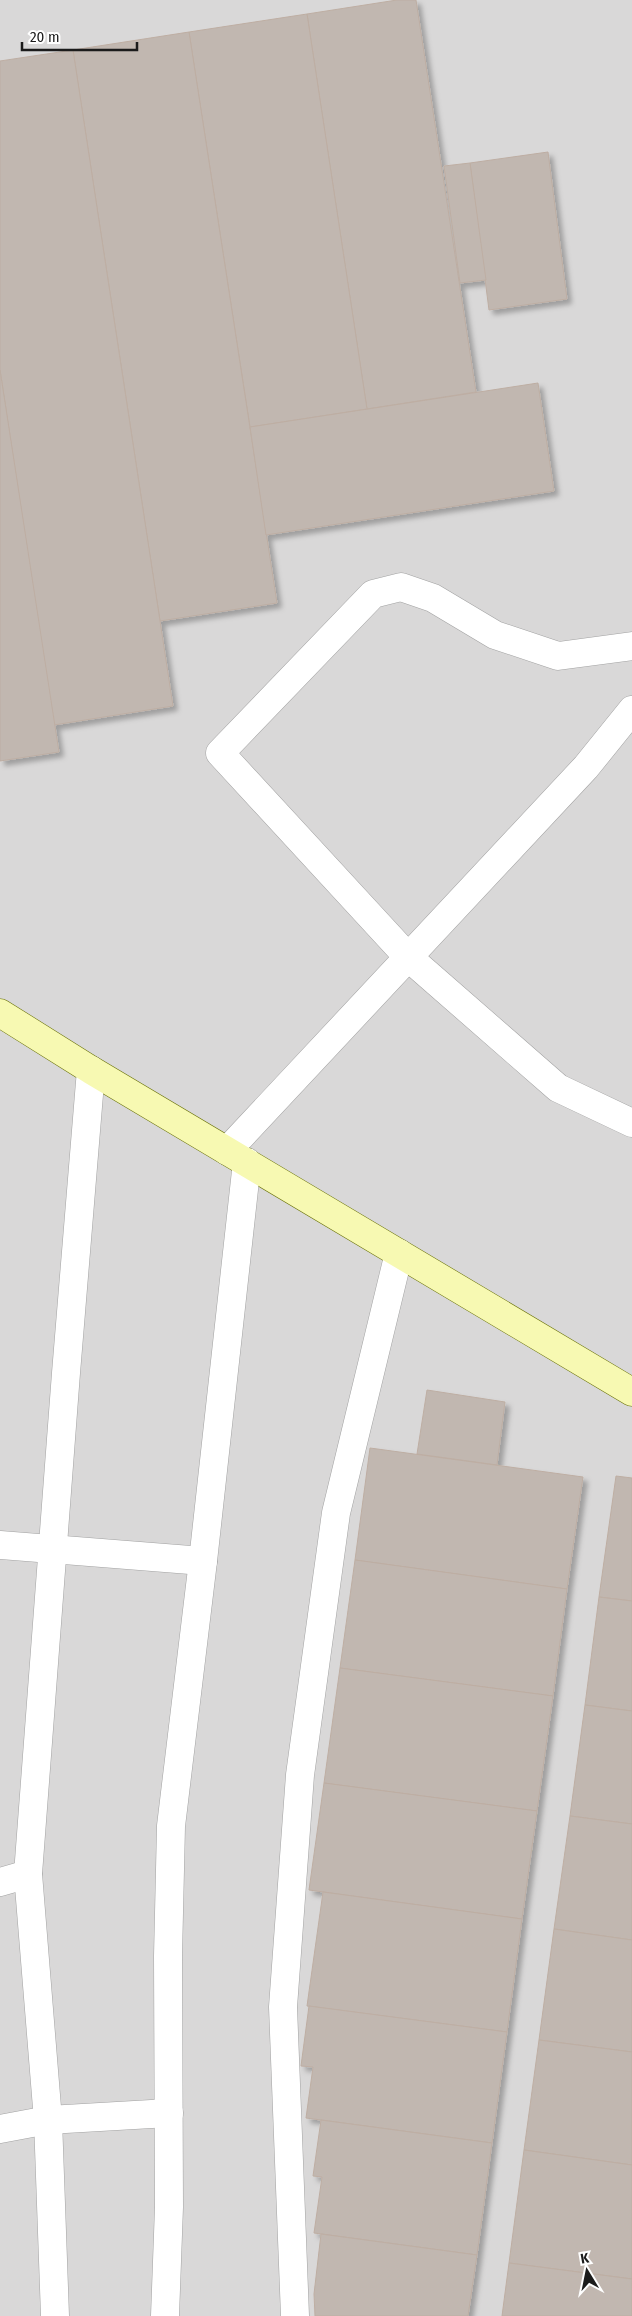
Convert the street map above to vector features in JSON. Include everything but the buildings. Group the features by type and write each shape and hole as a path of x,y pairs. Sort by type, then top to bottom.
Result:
{"street":[{"path":"632,646 558,656 495,635 432,598 401,587 373,594 220,753 408,957 558,1088 632,1123"},
{"path":"165,2316 169,2113 168,1956 171,1826 203,1561 237,1156 408,957 586,767 632,710"},
{"path":"0,1013 91,1070 632,1392"},
{"path":"56,2316 48,2120 28,1874 91,1070"},
{"path":"295,2316 283,2007 300,1776 336,1513 399,1253"},
{"path":"0,1545 203,1561"},
{"path":"0,1882 28,1874"},
{"path":"0,2129 48,2120 169,2113"}],"shaded area":[{"path":"0,0 632,0 632,2316 0,2316"}]}
